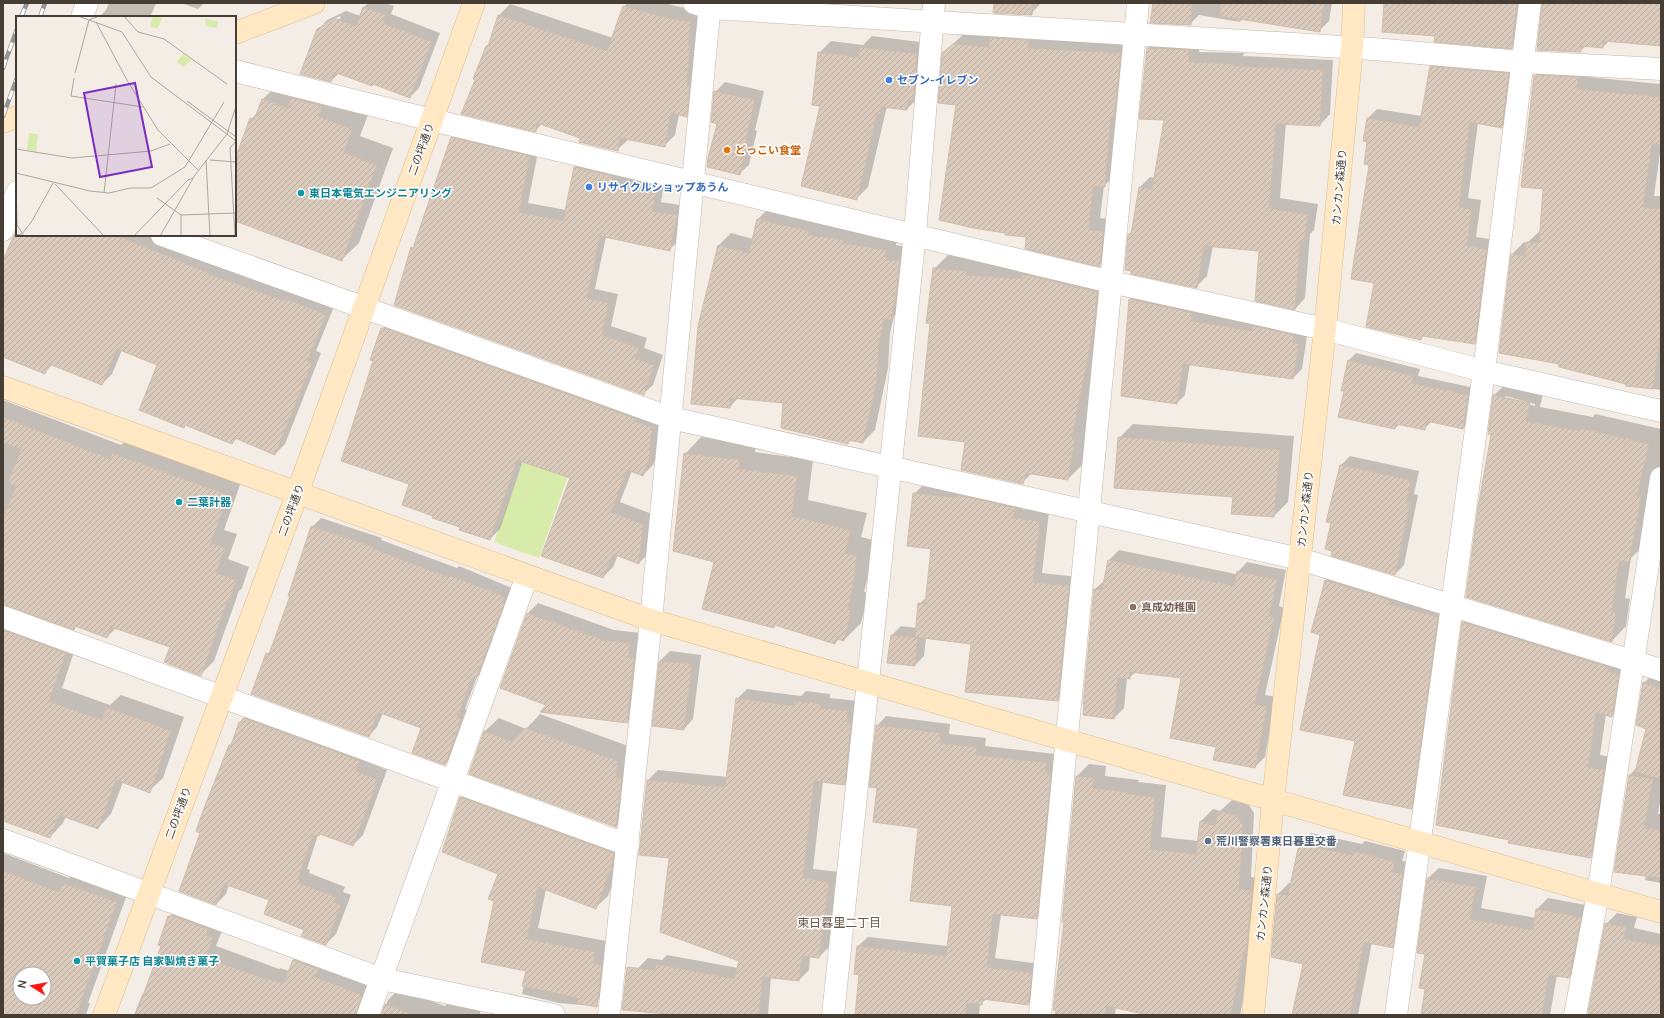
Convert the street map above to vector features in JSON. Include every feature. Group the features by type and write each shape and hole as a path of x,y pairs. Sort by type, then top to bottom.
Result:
{"street":[{"path":"82,16 87,3"},
{"path":"236,33 314,3"},
{"name":"二の坪通り","path":"104,1015 297,494 474,3"},
{"path":"1040,1015 1138,3"},
{"name":"カンカン森通り","path":"1253,1015 1273,801 1325,330 1352,48 1354,3"},
{"path":"1396,1015 1484,371 1530,3"},
{"path":"608,1015 628,845 694,182 705,5 933,12 1135,33 1352,48 1522,62 1661,69"},
{"path":"833,1015 914,234 933,12"},
{"path":"236,71 432,120 1111,282 1325,330 1484,371 1661,411"},
{"path":"3,122 16,117"},
{"path":"3,230 16,195"},
{"path":"165,236 671,418 1300,559 1633,660 1661,670"},
{"path":"3,387 297,494 651,620 1661,912"},
{"path":"1575,1015 1598,894 1661,478"},
{"path":"368,1015 527,576"},
{"path":"3,617 628,845"},
{"path":"3,840 382,978 554,1015"}],"green space":[{"path":"524,460 568,476 539,558 494,542"}],"building":[{"path":"994,3 1033,3 1032,15 993,13"},
{"path":"1153,3 1192,3 1191,25 1150,23"},
{"path":"1221,3 1324,3 1320,32 1220,16"},
{"path":"1384,3 1517,3 1512,49 1434,42 1435,36 1382,32"},
{"path":"1542,3 1661,3 1661,46 1604,41 1603,48 1581,46 1581,52 1537,50"},
{"path":"623,6 676,20 691,21 688,45 690,45 687,85 690,86 687,117 671,113 665,147 620,138 618,151 579,142 580,138 537,123 536,132 461,114 475,80 473,79 486,46 488,46 498,15 607,51"},
{"path":"363,7 386,15 383,23 432,42 410,98 373,84 372,86 334,72 331,82 300,74 317,29 336,19 356,26"},
{"path":"990,38 1029,40 1028,48 1121,53 1114,117 1111,117 1105,187 1093,186 1089,230 1103,231 1100,267 1025,249 1026,237 1005,235 1005,233 973,228 939,220 956,105 938,103 942,53 953,44 989,47"},
{"path":"860,47 917,54 913,101 908,100 907,110 881,107 880,114 877,114 857,200 801,186 820,106 812,105 818,52 858,57"},
{"path":"1147,48 1189,50 1189,62 1234,64 1233,66 1323,70 1320,126 1276,124 1269,208 1308,215 1304,242 1300,241 1295,310 1255,301 1259,251 1204,246 1197,288 1131,274 1131,271 1125,270 1128,234 1131,234 1139,187 1152,189 1164,120 1139,119"},
{"path":"1430,66 1509,73 1502,128 1470,122 1459,207 1472,209 1467,246 1487,249 1475,344 1422,336 1421,340 1366,327 1374,283 1351,279 1369,165 1364,164 1367,142 1363,141 1367,118 1419,127"},
{"path":"1534,75 1578,77 1577,89 1661,97 1661,145 1652,144 1643,207 1661,209 1661,332 1653,389 1626,386 1626,384 1559,367 1559,364 1499,353 1511,254 1525,256 1526,242 1539,243 1543,189 1521,187"},
{"path":"714,91 755,100 740,175 707,167 717,124 711,122"},
{"name":"東日本電気エンジニアリング","path":"291,98 322,106 318,116 352,129 344,153 377,165 342,261 236,221 236,156 250,118 254,120 262,99 287,108"},
{"path":"451,137 530,156 519,212 563,221 574,167 612,176 611,184 656,193 652,211 677,215 670,251 600,236 587,298 609,303 602,335 639,348 635,358 654,365 644,395 394,305 411,247 413,248"},
{"path":"757,219 809,231 808,235 843,240 843,243 886,250 885,257 888,258 887,260 900,261 891,320 884,319 879,345 877,380 863,443 849,440 848,444 781,428 783,403 731,398 730,408 691,404 698,326 718,245 749,253"},
{"path":"14,235 117,236 209,273 208,274 285,301 286,299 326,315 307,361 312,363 275,455 235,438 232,444 185,425 184,428 139,410 157,365 117,349 102,385 49,364 45,374 3,357 3,260"},
{"path":"933,268 967,271 966,275 1022,279 1022,274 1097,292 1094,326 1072,438 1075,438 1068,480 1026,473 1023,484 961,470 965,442 918,436 930,324 926,323"},
{"path":"1129,299 1192,313 1191,321 1252,331 1253,326 1294,335 1293,343 1299,344 1293,379 1183,364 1177,404 1121,396"},
{"path":"381,328 636,419 635,421 652,427 649,461 643,476 627,470 611,512 643,524 639,564 613,554 603,578 541,556 570,478 517,460 490,540 459,530 460,527 432,518 433,516 402,505 409,484 341,461 373,361 370,360"},
{"path":"1348,360 1413,376 1412,383 1468,395 1463,429 1427,421 1425,430 1396,424 1395,429 1338,417 1344,391 1341,391"},
{"path":"1493,395 1530,403 1526,421 1579,431 1580,428 1649,444 1637,496 1641,497 1629,562 1619,561 1612,612 1616,613 1612,642 1466,597 1478,507 1491,435 1488,434"},
{"path":"3,417 110,459 112,453 228,495 211,543 225,548 216,573 236,580 201,676 164,662 170,647 111,627 107,638 75,626 74,630 3,605 3,518 16,486 8,483 21,449 3,443"},
{"path":"1118,437 1280,450 1274,517 1231,514 1233,497 1114,488"},
{"path":"684,453 740,460 739,469 797,476 792,516 851,530 845,553 857,556 848,608 850,610 848,626 844,641 837,639 835,644 775,625 774,628 702,609 714,562 673,551"},
{"path":"1340,465 1411,480 1406,503 1410,503 1395,575 1331,556 1332,551 1325,549 1331,523 1326,522"},
{"path":"913,493 958,498 958,495 1016,508 1013,518 1040,521 1033,582 1069,586 1058,701 965,692 971,644 915,637 918,603 925,604 931,549 907,546"},
{"path":"311,526 373,547 373,549 504,596 502,603 504,604 476,679 472,678 457,718 461,719 461,721 445,765 412,753 421,728 378,712 369,737 251,694 266,653 269,654 290,596 288,596"},
{"path":"1108,560 1234,586 1237,571 1277,580 1269,616 1274,617 1255,704 1267,707 1255,768 1213,760 1216,747 1170,738 1181,678 1130,672 1130,679 1118,678 1114,719 1083,715 1094,589 1102,590"},
{"path":"1325,580 1390,600 1389,604 1438,617 1412,809 1343,795 1355,741 1300,730 1320,635 1311,632"},
{"path":"527,613 603,640 630,643 629,657 634,658 627,723 540,712 546,705 500,688"},
{"path":"1462,622 1608,667 1608,671 1619,674 1612,717 1596,712 1588,767 1604,770 1591,858 1508,843 1509,840 1436,825"},
{"path":"3,630 66,653 49,701 102,720 106,707 171,731 150,793 116,780 98,829 59,815 50,838 3,821"},
{"path":"891,635 918,638 915,666 887,663"},
{"path":"659,661 692,664 684,730 652,726"},
{"path":"1643,682 1661,689 1661,779 1635,772 1646,729 1636,725"},
{"path":"736,698 794,706 795,701 821,704 820,708 848,711 847,722 851,722 845,785 814,781 803,878 829,882 819,958 802,956 799,981 763,977 759,1015 679,1015 622,1010 627,967 655,970 656,964 734,979 739,961 660,932 669,858 639,855 647,780 725,787"},
{"path":"243,718 360,761 356,771 378,780 353,846 320,834 319,836 313,835 298,879 300,880 299,883 336,897 334,902 341,905 326,945 301,936 304,930 264,914 269,900 224,884 216,905 179,891 200,833 196,831 203,811 229,745 231,745 239,722 241,722"},
{"path":"876,725 941,733 940,743 977,747 976,755 1047,763 1045,773 1051,773 1037,919 993,914 987,967 1032,973 1028,1005 983,999 982,1005 967,1003 965,1015 855,1015 859,975 854,974 857,946 946,956 952,906 910,901 918,828 873,822 877,788 869,787"},
{"path":"526,728 618,761 616,777 622,777 616,827 469,774 484,731 512,742"},
{"path":"1629,775 1653,779 1644,828 1661,830 1661,878 1614,872"},
{"path":"1076,776 1094,778 1093,788 1155,797 1150,849 1196,854 1200,821 1215,825 1219,811 1237,816 1243,825 1239,889 1252,891 1246,952 1244,951 1231,1015 1147,1015 1107,1006 1105,1015 1055,1015 1056,1011 1053,1010 1064,922 1062,922"},
{"path":"460,797 614,853 612,866 596,909 538,887 527,939 595,952 593,964 602,965 597,1007 577,1003 578,998 522,986 526,971 481,962 494,901 488,899 498,874 442,852"},
{"path":"1299,844 1353,855 1354,851 1395,862 1392,872 1403,874 1393,948 1364,942 1350,1015 1292,1015 1303,964 1271,957 1277,894 1288,895"},
{"path":"3,871 59,892 63,883 117,902 76,1015 3,1015"},
{"path":"1427,878 1476,887 1470,919 1533,930 1536,909 1581,918 1569,978 1549,975 1542,1015 1421,1015 1425,989 1419,988 1425,954 1417,953"},
{"path":"171,915 208,929 206,935 213,938 206,958 283,984 293,960 318,969 315,977 362,995 356,1015 136,1015 161,946 158,945 168,916 170,917"},
{"path":"1605,923 1626,927 1624,939 1661,946 1661,1015 1600,1015 1588,1013"},
{"path":"385,1004 409,1013 408,1015 381,1015"}],"railway":[{"path":"21,16 27,3"},
{"path":"40,16 45,3"},
{"path":"3,68 16,32"},
{"path":"3,116 16,81"}],"place":[{"name":"セブン-イレブン","path":"889,80"},
{"name":"どっこい食堂","path":"727,150"},
{"name":"リサイクルショップあうん","path":"589,187"},
{"name":"東日本電気エンジニアリング","path":"301,193"},
{"name":"二葉計器","path":"179,502"},
{"name":"真成幼稚園","path":"1133,607"},
{"name":"荒川警察署東日暮里交番","path":"1208,841"},
{"name":"平賀菓子店 自家製焼き菓子","path":"77,961"}],"district":[{"name":"東日暮里二丁目","path":"839,923"}]}
